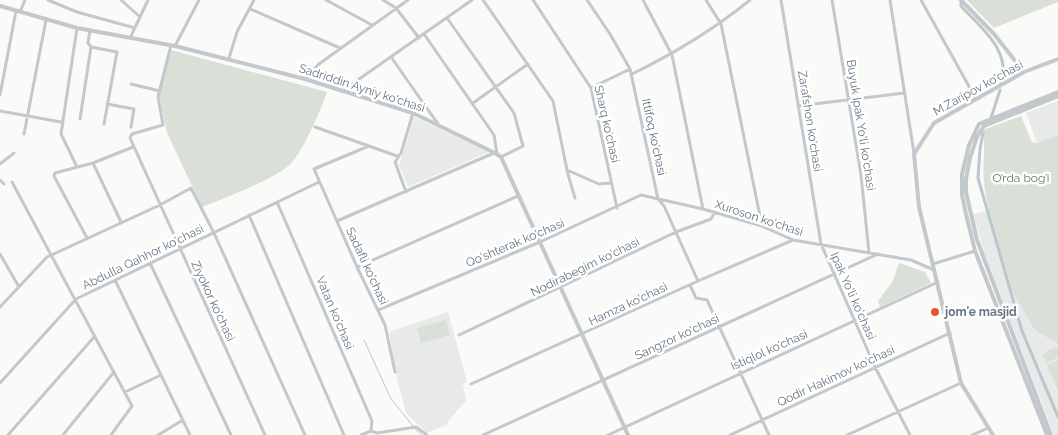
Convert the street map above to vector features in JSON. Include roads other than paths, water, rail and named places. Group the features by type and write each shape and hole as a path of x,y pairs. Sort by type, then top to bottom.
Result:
{"street":[{"path":"0,95 18,11 25,0"},
{"path":"48,0 77,12 135,28"},
{"path":"120,0 140,17"},
{"path":"130,38 148,0"},
{"path":"87,238 54,176 55,172 93,163 133,147 130,138 132,134 163,125 158,98 173,45 199,0"},
{"path":"230,58 236,32 254,0"},
{"path":"326,0 372,25"},
{"path":"382,0 396,8 419,38"},
{"path":"305,79 313,69 340,48 408,0"},
{"path":"342,90 472,0"},
{"path":"483,0 553,101 567,170 575,198"},
{"name":"Sharq ko'chasi","path":"534,0 591,88 618,208"},
{"name":"Ittifoq ko'chasi","path":"587,0 610,34 632,74 658,199 664,206 698,281"},
{"path":"643,0 672,55"},
{"path":"706,0 721,24 762,226"},
{"path":"632,74 672,55 721,24 750,0"},
{"name":"Zarafshon ko'chasi","path":"781,0 821,244"},
{"name":"Buyuk Ipak Yo'li ko'chasi","path":"832,0 861,175 869,253"},
{"path":"890,0 914,154 919,208 962,383 993,435"},
{"path":"921,0 977,100"},
{"path":"961,0 994,34 1024,72"},
{"name":"Sadriddin Ayniy ko'chasi","path":"0,6 77,28 173,45 230,58 342,90 413,113 498,155"},
{"path":"250,9 340,48"},
{"path":"337,221 523,146 514,113 447,18"},
{"path":"24,134 46,20"},
{"path":"77,28 61,122 61,134 77,167"},
{"path":"80,119 91,47 88,43 90,30"},
{"path":"424,34 494,136 498,155 628,435"},
{"path":"91,47 117,52 104,124"},
{"name":"Xuroson ko'chasi","path":"672,55 703,209 762,226 794,240 911,260 934,270"},
{"path":"391,57 439,126"},
{"name":"M.Zaripov ko'chasi","path":"914,154 934,123 1024,72 1058,58"},
{"path":"473,103 528,64"},
{"path":"591,88 630,69"},
{"path":"131,84 160,91"},
{"path":"1020,109 1058,92"},
{"path":"798,106 849,98 904,93"},
{"path":"1049,435 978,250 962,195 964,163 979,124 1058,96"},
{"path":"107,104 134,109 131,127"},
{"path":"0,111 61,122"},
{"path":"406,192 395,162 397,156 401,153 413,113"},
{"path":"315,127 397,156"},
{"name":"Sadafli ko'chasi","path":"369,146 314,169 385,325 395,372"},
{"name":"Ziyokor ko'chasi","path":"133,147 265,435"},
{"path":"0,164 14,153"},
{"path":"93,163 121,222"},
{"path":"567,170 599,184 611,183"},
{"path":"0,180 4,184"},
{"path":"12,182 132,406 111,435"},
{"name":"Abdulla Qahhor ko'chasi","path":"0,383 76,299 319,182"},
{"path":"0,307 51,255 160,205 191,188 214,233 305,435"},
{"name":"Qo'shterak ko'chasi","path":"378,310 618,208 641,195 703,209"},
{"path":"357,267 518,196"},
{"name":"Vatan ko'chasi","path":"277,202 372,421 371,431"},
{"name":"Nodirabegim ko'chasi","path":"459,335 676,232 711,219 715,212"},
{"path":"250,215 344,435"},
{"name":"Hamza ko'chasi","path":"471,384 698,281 794,240"},
{"name":"Ipak Yo'li ko'chasi","path":"821,244 875,367 910,435"},
{"path":"933,264 978,250"},
{"path":"0,254 19,287"},
{"name":"Sangzor ko'chasi","path":"483,435 878,254"},
{"path":"150,263 231,435"},
{"path":"115,280 190,435"},
{"name":"Istiqlol ko'chasi","path":"608,435 938,282"},
{"path":"690,285 696,298 708,300 769,435"},
{"name":"Qodir Hakimov ko'chasi","path":"730,435 950,332"},
{"path":"8,435 95,336"},
{"path":"63,435 114,372"},
{"path":"125,392 161,375"},
{"path":"847,435 962,383"},
{"path":"158,435 183,420"},
{"path":"361,435 371,431 377,433 416,427 427,435"},
{"path":"972,435 988,428"}],"waterway":[{"path":"961,3 961,6 993,41 998,51 1002,61 1001,84"},
{"path":"991,118 1000,90"},
{"path":"983,133 978,178 1022,331 1058,417"},
{"path":"364,340 391,399 413,426"},
{"path":"415,429 422,435"}],"place":[{"name":"jom'e masjid","path":"935,312"}],"park label":[{"name":"O’rda bog’i","path":"1021,178"}]}
